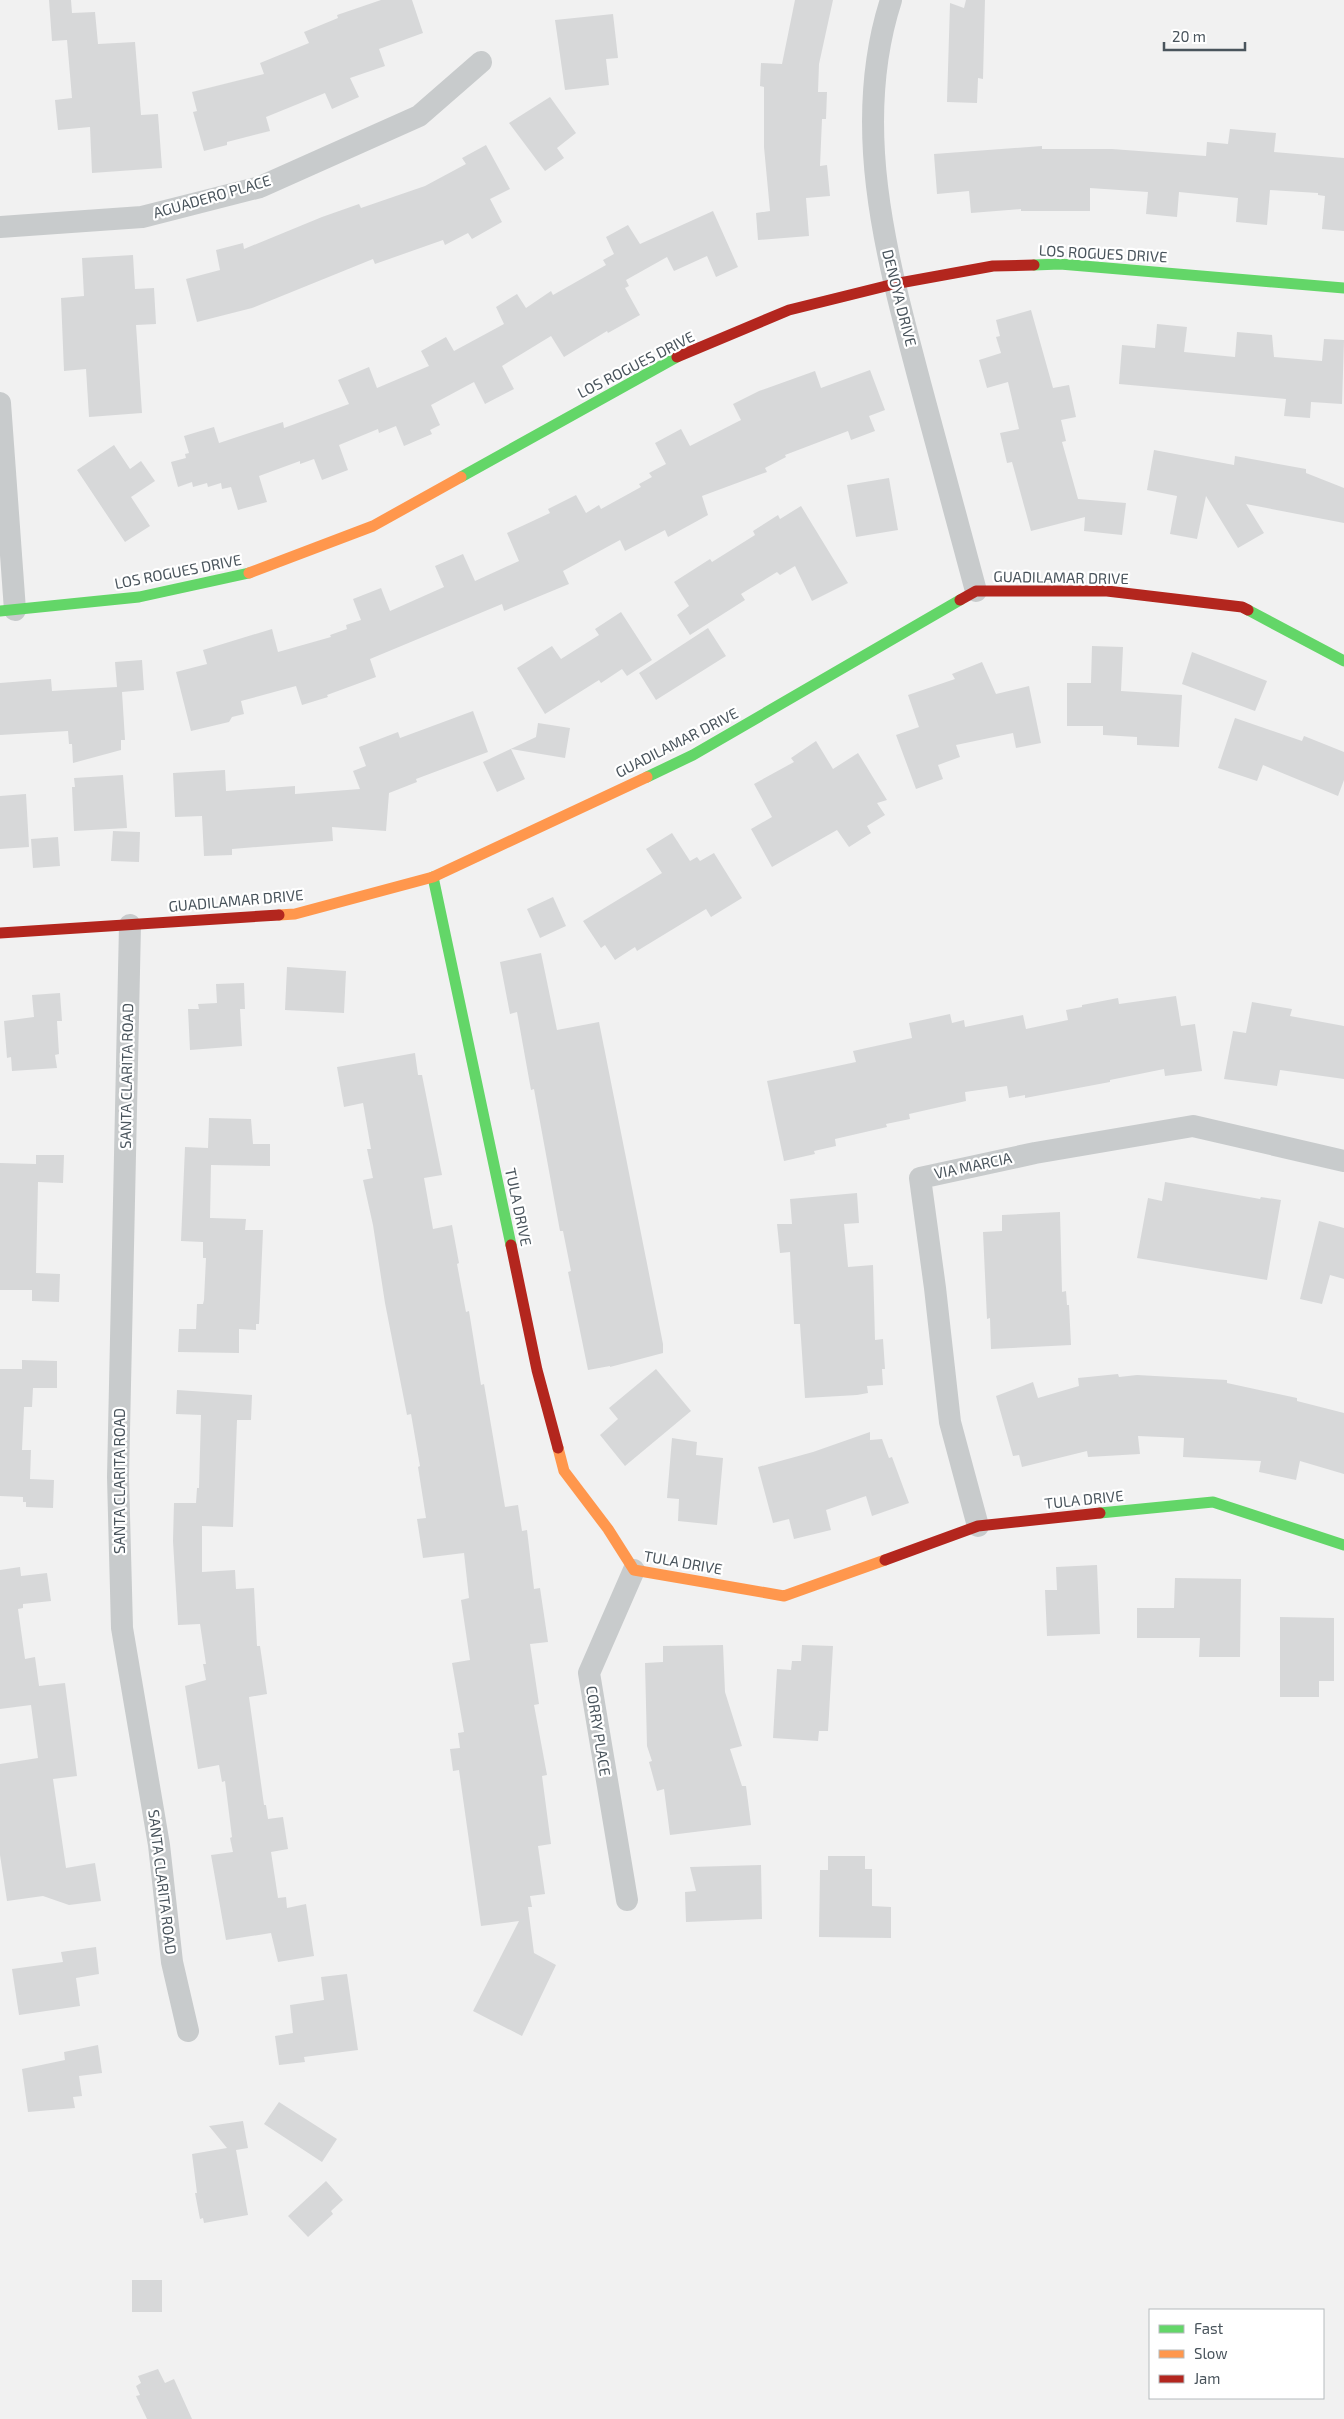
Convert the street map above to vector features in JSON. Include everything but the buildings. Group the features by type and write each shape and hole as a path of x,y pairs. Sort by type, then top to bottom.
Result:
{"street":[{"name":"DENOYA DRIVE","path":"891,0 884,22 873,91 874,166 894,284 976,591"},
{"name":"AGUADERO PLACE","path":"0,227 142,217 260,187 419,116 481,62"},
{"name":"LOS ROGUES DRIVE","path":"7,611 138,597 243,576 373,526 670,360 789,310 894,284 993,266 1060,264 1344,288"},
{"path":"0,403 7,611"},
{"name":"GUADILAMAR DRIVE","path":"0,933 295,914 433,877 693,755 976,591 1107,591 1242,607 1344,661"},
{"name":"TULA DRIVE","path":"433,877 537,1370 564,1471 608,1529 634,1570 784,1596 978,1526 1213,1502 1344,1545"},
{"name":"SANTA CLARITA ROAD","path":"130,925 118,1476 122,1628 159,1845 172,1962 188,2031"},
{"name":"VIA MARCIA","path":"978,1526 950,1422 920,1178 1035,1153 1193,1126 1344,1161"},
{"name":"CORRY PLACE","path":"627,1900 589,1673 634,1570"}],"traffic: fast":[{"path":"1034,265 1060,264 1344,288"},
{"path":"461,477 677,357"},
{"path":"0,611 139,597 249,573"},
{"path":"647,777 693,755 960,600"},
{"path":"1248,610 1344,661"},
{"path":"433,877 511,1245"},
{"path":"1100,1513 1213,1502 1344,1545"}],"traffic: slow":[{"path":"249,573 373,526 461,477"},
{"path":"279,915 295,914 433,877 647,777"},
{"path":"558,1448 564,1471 608,1529 634,1570 784,1596 885,1560"}],"traffic: jam":[{"path":"677,357 789,310 894,284 993,266 1034,265"},
{"path":"960,600 976,591 1107,591 1242,607 1248,610"},
{"path":"0,933 279,915"},
{"path":"511,1245 537,1370 558,1448"},
{"path":"885,1560 978,1526 1100,1513"}]}
